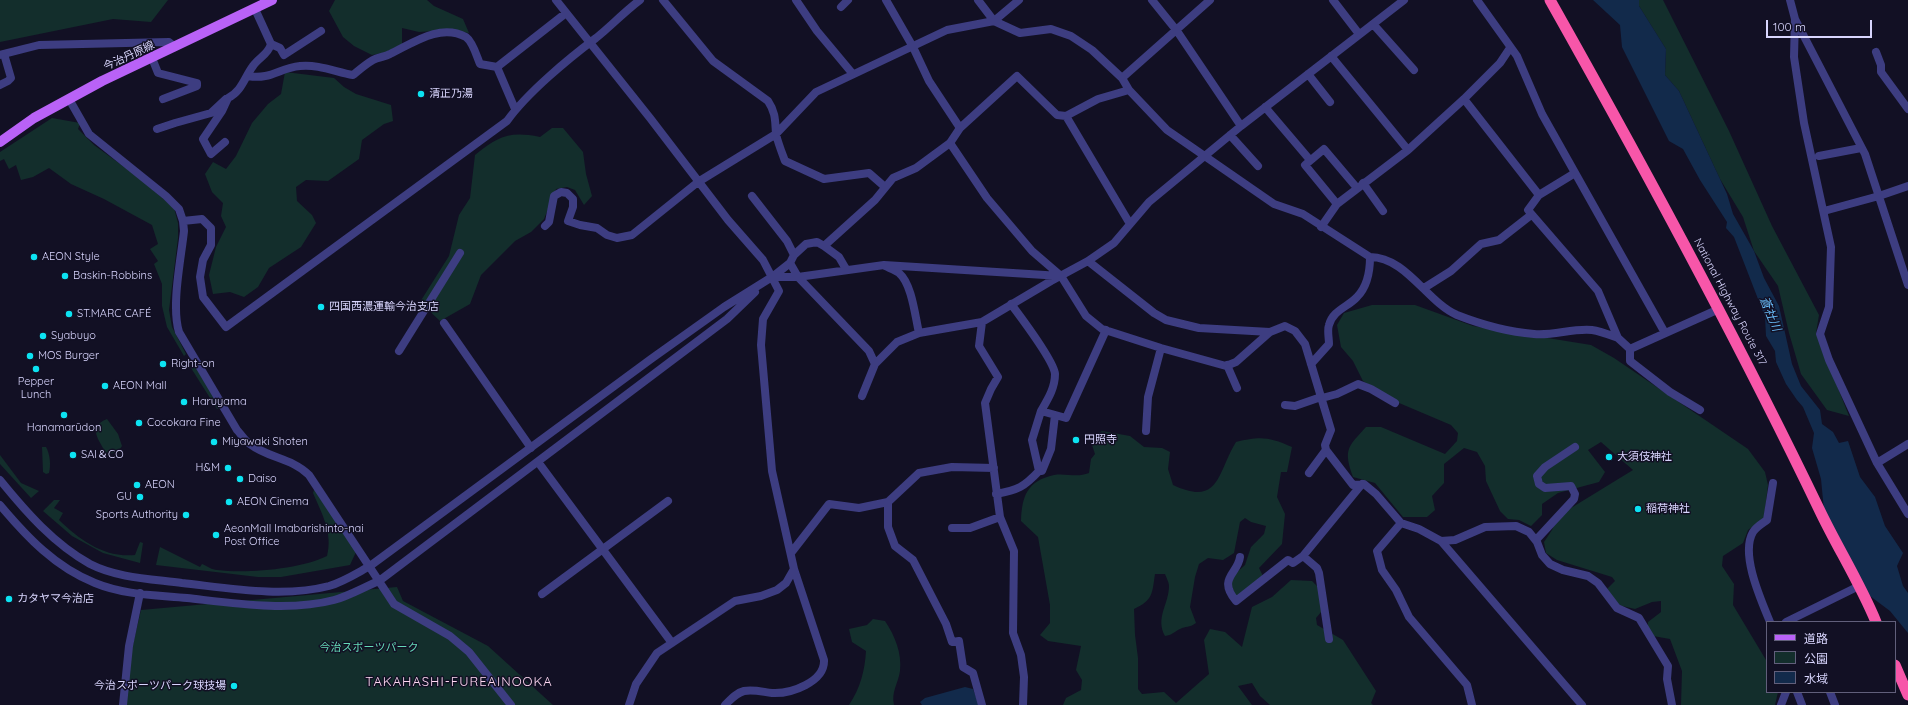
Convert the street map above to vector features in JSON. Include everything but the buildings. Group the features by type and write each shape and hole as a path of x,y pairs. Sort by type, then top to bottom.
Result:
{"highway":[{"name":"National Highway Route 317","path":"1550,0 1587,63 1752,371 1838,548 1860,586 1876,621"},
{"path":"1896,667 1908,696"}],"main road":[{"name":"今治丹原線","path":"0,142 34,118 69,99 272,0"}],"street":[{"path":"556,0 650,118 698,182 763,260 779,291 763,319 761,345 772,471 794,569 824,660 822,670 815,678 800,688 774,693 746,690 737,694 725,705"},
{"path":"183,221 202,218 211,228 211,245 203,260 200,277 203,297 226,328 507,121 515,109 589,42 640,0"},
{"path":"663,0 713,60 768,101 773,109 777,122 776,134 785,161 824,179 869,173 885,187"},
{"path":"796,0 817,31 852,73"},
{"path":"841,7 848,0"},
{"path":"886,0 913,47 929,81 960,128"},
{"path":"978,0 994,21 1020,33 1051,29 1071,36 1092,50 1122,78 1129,90 1167,130 1274,204 1303,214 1321,227 1370,257 1378,257 1391,263 1424,288 1446,310 1465,318 1499,328 1534,334 1592,330 1618,338"},
{"path":"545,226 549,222 554,196 561,192 567,193 573,199 573,207 568,221 597,228 606,235 618,238 632,235 698,182 776,134 816,92 852,73 913,47 947,30 994,21 1019,0"},
{"path":"1152,0 1177,31 1241,126"},
{"path":"1122,78 1177,31 1210,0"},
{"path":"1333,0 1359,34"},
{"path":"862,396 875,364 897,342 919,332 982,322 1088,261 1114,243 1149,202 1241,126 1404,0"},
{"path":"1477,0 1517,56 1542,114 1665,333"},
{"path":"1790,0 1795,18 1862,148 1908,285"},
{"path":"157,129 175,122 211,113 228,98 236,94 248,76 253,65 269,51 271,44 255,9"},
{"path":"248,76 269,77 300,66 320,67 353,75 374,60 389,55 413,42 435,34 452,33 467,38 476,53 480,64 497,67 566,13"},
{"path":"1795,18 1794,57 1804,123 1831,246 1829,307 1820,334 1829,360 1877,463 1908,514"},
{"path":"1373,24 1414,70"},
{"path":"271,44 280,48 284,55 321,31"},
{"path":"0,85 8,82 10,78 2,54 39,44 169,42 175,46"},
{"path":"1321,227 1337,204 1408,150 1464,99 1500,63 1510,48"},
{"path":"1876,52 1882,65 1881,72 1908,109"},
{"path":"1331,56 1408,150"},
{"path":"152,58 158,73 197,83 197,86 163,99"},
{"path":"497,67 515,109"},
{"path":"1308,74 1330,102"},
{"path":"824,246 875,200 893,178 916,168 950,143 960,128 1017,76 1057,115 1066,116 1098,99 1129,90"},
{"path":"225,142 211,154 203,139 222,111 228,98"},
{"path":"69,99 89,134 166,196 179,209 183,221 184,231 176,311 179,332 237,430 248,443 261,451 277,456 303,470 370,566 394,604 450,636 469,652 511,705"},
{"path":"1464,99 1539,195"},
{"path":"1265,107 1310,160"},
{"path":"1066,116 1130,224"},
{"path":"1230,135 1258,166"},
{"path":"950,143 987,198 1032,251 1061,276 1086,316 1106,330 1161,348 1227,365 1236,362 1270,332 1285,326 1295,331 1305,344 1331,430 1325,445 1326,450 1353,484 1362,484 1376,494 1401,523 1419,529 1441,541 1582,705"},
{"path":"1818,156 1862,148"},
{"path":"1337,204 1305,165 1324,149 1360,185 1383,211"},
{"path":"1575,173 1539,195 1528,210 1598,291 1618,338 1630,349 1630,362 1670,392 1700,410"},
{"path":"1824,211 1879,196 1908,186"},
{"path":"752,196 787,241 798,277 869,351 875,364"},
{"path":"1424,288 1452,271 1481,244 1499,240 1531,214"},
{"path":"0,505 39,549 63,567 94,583 123,592 238,603 297,605 334,600 379,581 538,462 727,319 792,259 806,244 817,242 824,246 839,257 846,269"},
{"path":"399,351 460,253"},
{"path":"1311,364 1329,344 1329,325 1334,316 1356,298 1365,287 1370,257"},
{"path":"1088,261 1154,313 1166,320 1199,328 1270,332"},
{"path":"0,480 26,511 56,541 91,564 129,577 251,591 298,591 330,586 370,566 651,359 724,308 772,277 798,277 882,265 1061,276"},
{"path":"882,265 899,273 906,281 919,332"},
{"path":"1011,304 1032,332 1055,373 1053,389 1041,411 1032,440 1039,471"},
{"path":"1630,349 1719,309"},
{"path":"982,322 979,346 998,377 985,403 1000,517 1014,551 1012,620 1013,633 1022,656 1024,677 1023,705"},
{"path":"444,323 531,448"},
{"path":"1041,411 1066,418 1069,414 1082,379 1106,330"},
{"path":"1146,431 1148,397 1161,348"},
{"path":"1227,365 1236,388"},
{"path":"1285,405 1295,406 1337,394 1358,384 1371,389 1395,403"},
{"path":"996,494 1017,490 1039,471 1042,471 1051,449 1055,415"},
{"path":"1877,463 1908,444"},
{"path":"1536,540 1574,499 1575,494 1571,486 1546,488 1539,484 1536,476 1545,467 1575,447"},
{"path":"1309,473 1326,450"},
{"path":"538,462 672,643"},
{"path":"791,553 829,504 859,508 888,502 919,473 952,467 994,468"},
{"path":"1770,621 1757,590 1750,559 1751,537 1754,530 1767,520 1772,483"},
{"path":"1240,557 1240,562 1230,574 1229,584 1230,594 1236,601 1288,560 1293,563 1303,556 1362,484"},
{"path":"542,594 668,501"},
{"path":"888,502 888,526 894,546 913,560 946,624 952,642 959,641 961,662 963,667 973,673 982,705"},
{"path":"952,528 970,528 1000,517"},
{"path":"1401,523 1377,551 1382,570 1396,590 1409,617 1467,685 1472,705"},
{"path":"1441,541 1461,539 1485,527 1516,526 1529,532 1536,540 1542,555 1550,564 1563,570 1588,576 1598,583 1617,608 1639,618 1668,666 1667,679 1672,705"},
{"path":"1303,556 1317,568 1319,573 1329,640"},
{"path":"629,705 636,684 657,653 735,601 761,596 777,590 786,583 794,569"},
{"path":"1788,621 1860,586"},
{"path":"123,705 129,646 140,594"},
{"path":"1781,705 1786,693"},
{"path":"1797,693 1802,705"},
{"path":"1830,693 1836,705"}],"green space":[{"path":"0,0 168,0 151,22 113,19 0,42"},
{"path":"335,0 427,0 434,6 463,19 469,33 448,30 419,32 402,28 402,44 388,52 372,55 354,46 343,37 329,11"},
{"path":"1639,0 1663,0 1729,131 1772,226 1819,315 1816,333 1849,416 1827,410 1801,374 1789,333 1778,286 1754,251 1743,217 1720,179 1679,91 1665,75 1666,49 1639,6"},
{"path":"285,72 334,78 344,87 356,94 391,105 393,121 384,124 362,140 359,159 328,181 306,180 296,187 297,201 312,215 316,223 301,247 269,268 258,287 244,297 230,292 213,294 209,275 216,247 226,227 221,216 223,203 212,192 205,174 213,162 226,169 236,156 252,123 268,104 281,94"},
{"path":"52,118 80,123 78,129 94,145 138,177 174,208 178,223 178,238 169,310 172,327 186,354 184,356 167,327 162,306 162,284 154,264 158,261 150,249 158,244 152,225 104,199 71,184 49,168 33,177 21,180 16,165 9,169 4,159 0,161 0,152"},
{"path":"552,128 563,128 583,152 586,174 592,196 584,205 575,190 567,187 556,189 544,219 531,232 515,241 481,275 470,304 440,321 420,302 449,256 459,215 470,198 475,155 498,139 512,135 529,135 540,137"},
{"path":"1372,305 1415,305 1473,326 1591,345 1614,358 1748,449 1765,472 1768,485 1764,518 1748,530 1743,543 1723,556 1722,566 1734,584 1733,605 1766,660 1766,693 1778,693 1775,705 1681,705 1682,671 1670,639 1653,636 1648,627 1648,622 1661,612 1661,601 1652,602 1635,609 1618,605 1607,589 1615,581 1612,577 1557,560 1546,553 1544,542 1552,530 1558,516 1633,470 1601,442 1588,450 1605,472 1599,482 1558,493 1542,504 1542,515 1531,526 1519,520 1508,519 1500,511 1486,481 1485,466 1477,452 1464,448 1444,464 1444,483 1432,496 1435,510 1427,517 1403,517 1375,483 1353,477 1348,460 1349,449 1351,444 1366,427 1381,427 1445,454 1457,441 1458,433 1451,425 1392,400 1363,381 1353,361 1341,347 1337,325 1344,313"},
{"path":"194,365 221,407 217,409 191,368"},
{"path":"107,419 118,434 122,446 117,452 113,453 106,453 96,434 97,426"},
{"path":"1102,431 1130,436 1144,447 1162,448 1170,452 1168,469 1173,485 1188,491 1200,492 1209,489 1215,483 1236,442 1265,438 1292,447 1287,472 1281,472 1277,497 1285,514 1282,544 1259,568 1264,578 1237,599 1231,584 1235,574 1245,565 1251,547 1264,534 1266,526 1251,522 1245,518 1240,522 1234,553 1223,560 1208,558 1199,564 1195,577 1190,607 1196,623 1165,636 1161,623 1169,584 1165,574 1155,574 1150,596 1145,603 1134,609 1138,658 1138,689 1142,694 1164,692 1176,703 1209,674 1204,640 1210,629 1225,632 1242,647 1252,607 1272,597 1291,580 1312,581 1319,588 1322,611 1316,618 1317,625 1343,640 1376,691 1371,703 1373,705 1270,705 1260,696 1252,683 1238,686 1252,705 1063,705 1066,698 1081,690 1082,680 1076,670 1081,646 1048,641 1040,635 1050,623 1050,605 1038,537 1021,521 1023,504 1028,491 1038,481 1054,475 1080,475 1089,473 1091,459 1095,454 1092,445 1095,435"},
{"path":"42,447 46,447 50,460 49,473 46,474 43,472"},
{"path":"0,455 21,483 39,491 31,498 0,464"},
{"path":"315,487 356,552 350,565 281,577 258,577 156,565 160,547 200,567 202,564 213,569 229,571 258,571 288,567 327,556 329,539 328,531 313,493"},
{"path":"54,500 60,500 54,508 63,513 59,520 84,541 103,551 113,554 135,555 140,542 143,543 140,563 103,553 72,536 43,511"},
{"name":"今治スポーツパーク","path":"397,587 403,601 488,646 553,705 119,705 141,610"},
{"path":"873,619 885,621 895,639 899,651 900,671 893,696 894,705 849,705 861,679 866,651 852,642 849,629 867,625"}],"water":[{"name":"蒼社川","path":"1593,0 1639,0 1639,6 1666,49 1665,75 1679,91 1727,194 1733,214 1754,251 1764,278 1779,306 1792,364 1801,386 1820,410 1822,424 1833,432 1839,443 1848,441 1860,477 1875,497 1885,526 1903,553 1897,566 1903,586 1908,593 1908,633 1890,611 1866,593 1824,510 1821,479 1812,448 1814,433 1803,407 1786,384 1776,362 1775,351 1766,336 1765,317 1734,237 1726,228 1727,222 1700,180 1683,149 1669,141 1622,47 1620,25"},
{"path":"965,687 973,689 979,705 922,705 920,702 925,698"}],"place":[{"name":"清正乃湯","path":"421,94"},
{"name":"AEON Style","path":"34,257"},
{"name":"Baskin-Robbins","path":"65,276"},
{"name":"四国西濃運輸今治支店","path":"321,307"},
{"name":"ST.MARC CAFÉ","path":"69,314"},
{"name":"Syabuyo","path":"43,336"},
{"name":"MOS Burger","path":"30,356"},
{"name":"Right-on","path":"163,364"},
{"name":"Pepper Lunch","path":"36,369"},
{"name":"AEON Mall","path":"105,386"},
{"name":"Haruyama","path":"184,402"},
{"name":"Hanamarūdon","path":"64,415"},
{"name":"Cocokara Fine","path":"139,423"},
{"name":"円照寺","path":"1076,440"},
{"name":"Miyawaki Shoten","path":"214,442"},
{"name":"SAI＆CO","path":"73,455"},
{"name":"大須伎神社","path":"1609,457"},
{"name":"H&M","path":"228,468"},
{"name":"Daiso","path":"240,479"},
{"name":"AEON","path":"137,485"},
{"name":"GU","path":"140,497"},
{"name":"AEON Cinema","path":"229,502"},
{"name":"稲荷神社","path":"1638,509"},
{"name":"Sports Authority","path":"186,515"},
{"name":"AeonMall Imabarishinto-nai Post Office","path":"216,535"},
{"name":"カタヤマ今治店","path":"9,599"},
{"name":"今治スポーツパーク球技場","path":"234,686"}],"district":[{"name":"TAKAHASHI-FUREAINOOKA","path":"459,682"}]}
